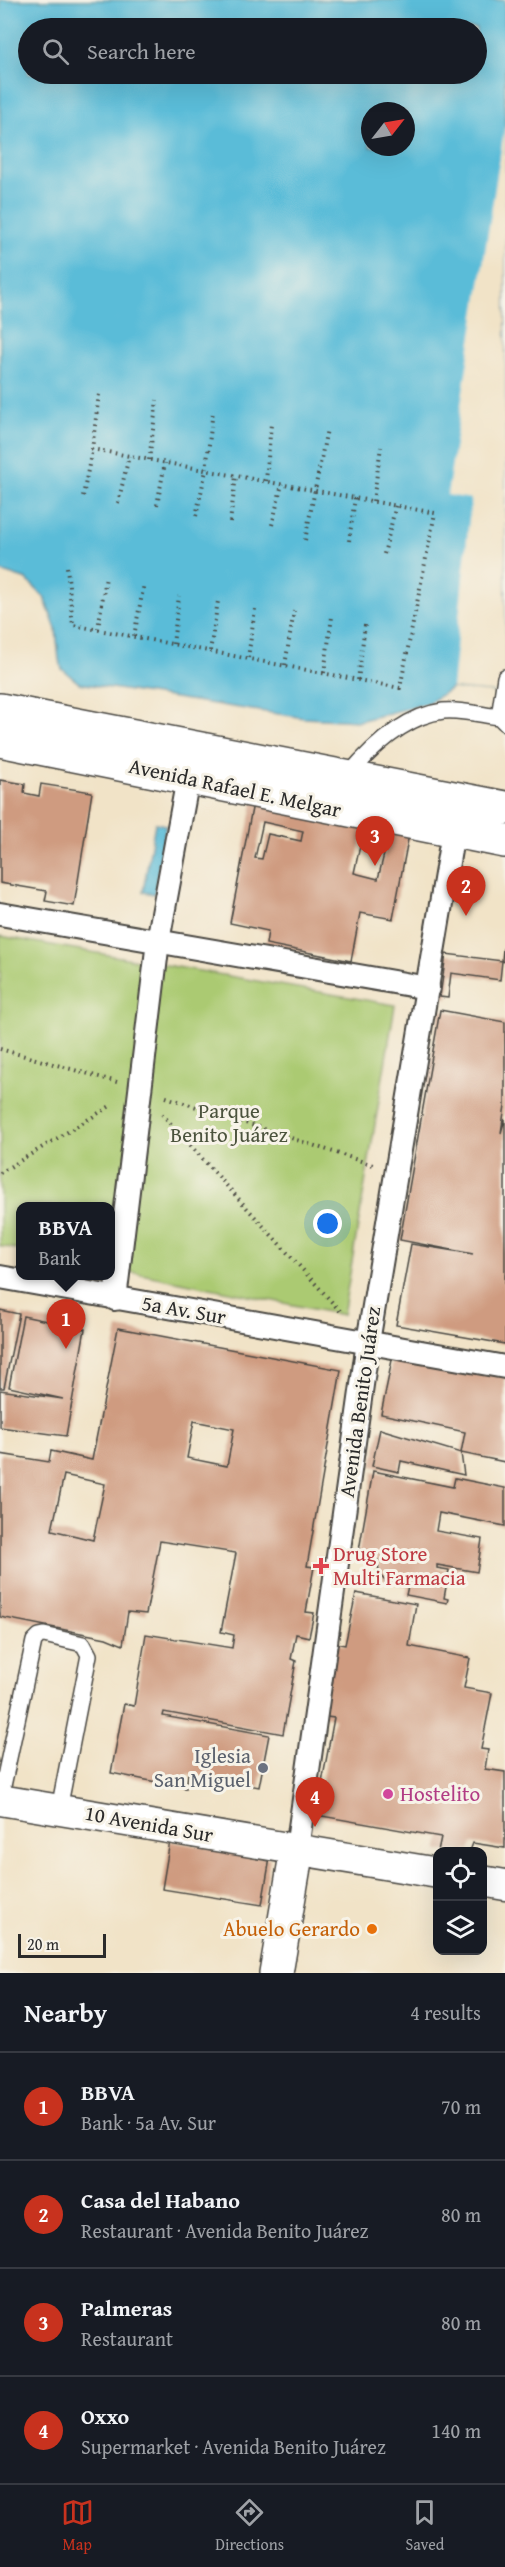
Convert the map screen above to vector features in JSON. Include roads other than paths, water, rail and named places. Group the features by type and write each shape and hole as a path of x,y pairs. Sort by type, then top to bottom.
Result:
{"main road":[{"name":"Avenida Rafael E. Melgar","path":"0,710 493,806"},
{"name":"Avenida Rafael E. Melgar","path":"0,740 478,837"},
{"path":"478,837 493,806"},
{"name":"Avenida Benito Juárez","path":"276,1973 297,1849"}],"street":[{"path":"115,1299 158,941 188,778"},
{"name":"Avenida Benito Juárez","path":"297,1849 368,1342 428,988 478,837"},
{"path":"0,914 428,988"},
{"name":"5a Av. Sur","path":"0,1277 505,1367"},
{"name":"10 Avenida Sur","path":"0,1800 433,1872"},
{"path":"487,1882 505,1885"}],"lane":[{"path":"345,778 365,755 415,719 444,711 502,720 505,677"},
{"path":"0,1800 34,1641 44,1635 83,1644 89,1655 59,1809"}],"water":[{"path":"0,0 505,0 505,693 452,688 428,703 359,721 304,718 79,683 62,669 56,629 44,597 27,580 0,571"},
{"path":"155,823 166,825 154,894 143,892"}],"place":[{"name":"Palmeras","path":"375,866"},
{"name":"Casa del Habano","path":"466,916"},
{"name":"BBVA","path":"66,1349"},
{"name":"Drug Store Multi Farmacia","path":"321,1566"},
{"name":"Iglesia San Miguel","path":"263,1768"},
{"name":"Hostelito","path":"388,1794"},
{"name":"Oxxo","path":"315,1827"},
{"name":"Abuelo Gerardo","path":"372,1929"}],"park label":[{"name":"Parque Benito Juárez","path":"229,1123"}]}
